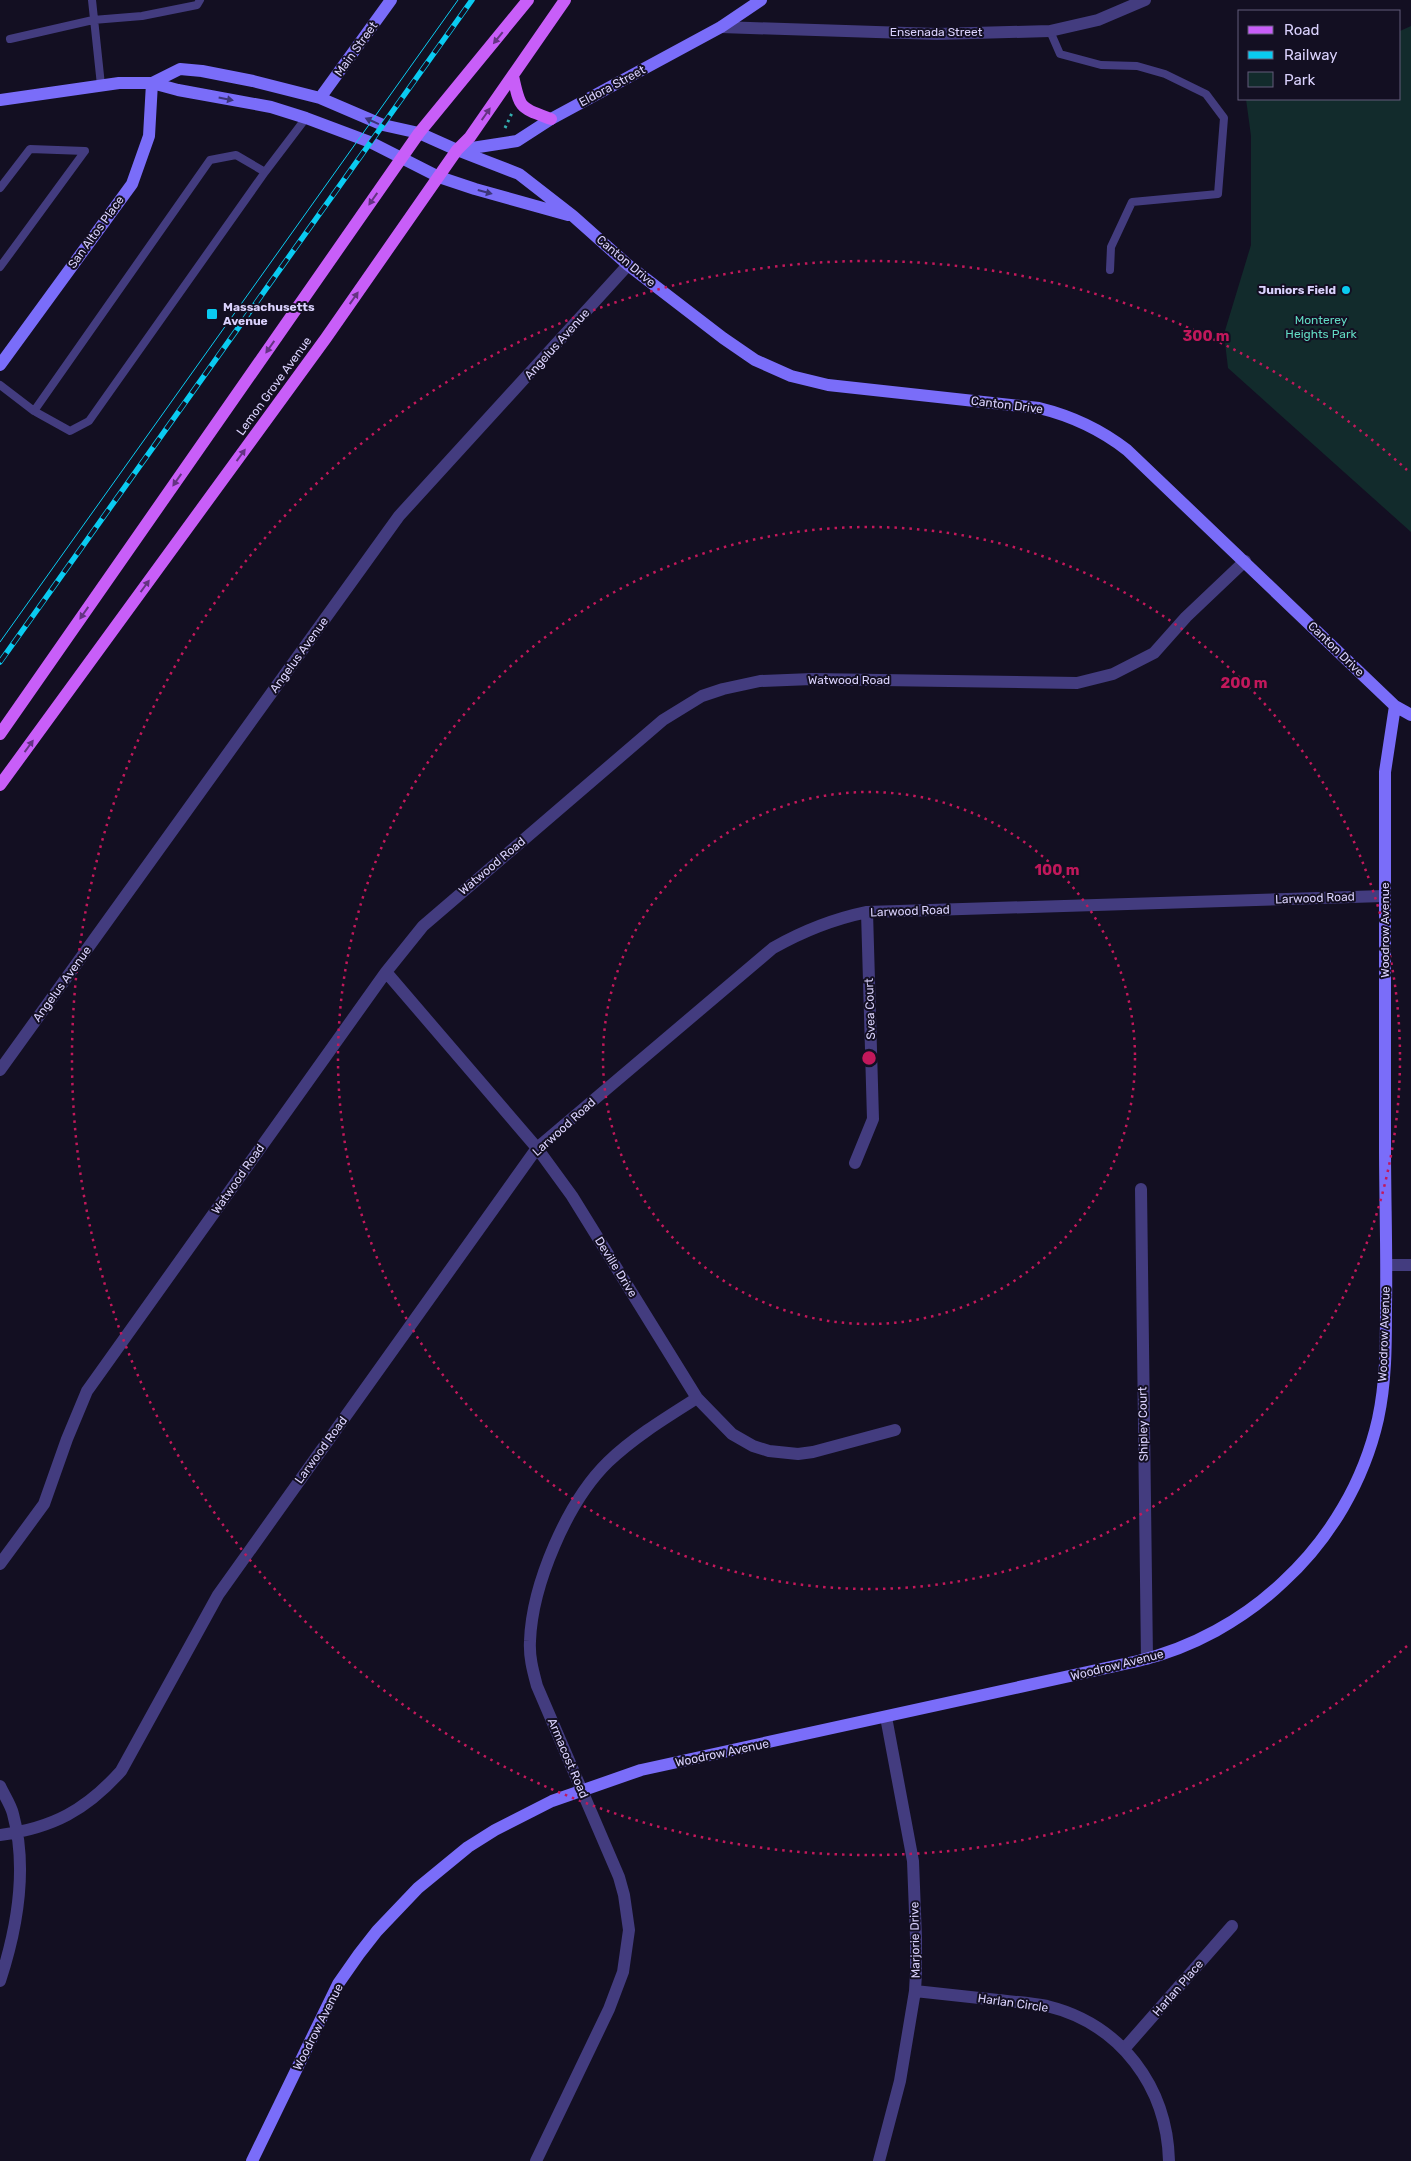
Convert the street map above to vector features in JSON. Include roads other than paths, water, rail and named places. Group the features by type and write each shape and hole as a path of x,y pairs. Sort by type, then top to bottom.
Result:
{"main road":[{"name":"Lemon Grove Avenue","path":"0,734 401,159 528,0"},
{"name":"Lemon Grove Avenue","path":"0,785 326,338 456,150 470,137 565,0"},
{"path":"513,76 518,102 524,109 551,119"}],"street":[{"name":"Main Street","path":"320,98 391,0"},
{"name":"Eldora Street","path":"456,150 517,141 551,119 720,27 761,0"},
{"name":"Ensenada Street","path":"720,27 937,34 1050,31 1098,20 1145,0"},
{"path":"152,83 180,70 202,71 320,98 383,125 420,133 456,150"},
{"path":"0,100 101,85 152,83 178,90 271,107 306,118 370,142 439,177"},
{"name":"San Altos Place","path":"0,365 132,184 149,136 152,83"},
{"name":"Canton Drive","path":"456,150 519,174 573,216 628,265 738,350 769,367 790,376 828,385 1039,408 1088,424 1127,450 1395,706 1411,715"},
{"name":"Canton Drive","path":"439,177 573,216"},
{"name":"Angelus Avenue","path":"0,1070 398,516 628,265"},
{"name":"Watwood Road","path":"0,1564 44,1504 66,1439 87,1391 386,972 423,926 451,900 663,720 702,696 744,683 812,679 1077,683 1095,679 1113,674 1154,653 1186,617 1245,561"},
{"name":"Woodrow Avenue","path":"252,2161 338,1984 377,1931 418,1888 468,1847 522,1814 582,1789 641,1770 1147,1659 1201,1639 1252,1609 1296,1570 1333,1525 1360,1473 1378,1418 1385,1368 1387,1265 1384,896 1385,772 1395,706"},
{"name":"Larwood Road","path":"0,1834 47,1825 72,1813 102,1792 121,1771 218,1596 538,1148 773,948 802,931 844,916 867,912 1384,896"},
{"name":"Svea Court","path":"855,1163 873,1119 867,912"},
{"name":"Deville Drive","path":"386,972 538,1148 572,1196 697,1398 732,1434 753,1446 769,1451 798,1454 813,1452 895,1430"},
{"name":"Shipley Court","path":"1141,1189 1147,1659"},
{"path":"1387,1265 1411,1265"},
{"name":"Armacost Road","path":"536,2161 609,2009 623,1972 629,1930 624,1894 533,1672 530,1643 537,1596 558,1535 574,1505 607,1463 664,1419 697,1398"},
{"name":"Marjorie Drive","path":"879,2161 900,2081 915,1992 916,1938 912,1861 886,1717"},
{"path":"0,1786 13,1812 17,1832 20,1885 9,1952 0,1981"},
{"name":"Harlan Place","path":"1124,2049 1232,1926"},
{"name":"Harlan Circle","path":"915,1992 1047,2006 1064,2011 1097,2026 1124,2049 1142,2070 1155,2094 1166,2128 1169,2161"}],"lane":[{"path":"92,0 101,85"},
{"path":"10,38 93,20 142,16 196,5 200,0"},
{"path":"1050,31 1060,54 1101,65 1137,66 1165,74 1206,94 1224,118 1218,194 1132,202 1111,246 1110,270"},
{"path":"0,385 34,411 70,431 89,421 264,172 306,118"},
{"path":"0,188 30,149 85,151 0,267"},
{"path":"34,411 210,160 236,155 264,172"}],"tram line":[{"path":"0,642 458,0"}],"railway":[{"path":"0,662 472,0"}],"place":[{"name":"Juniors Field","path":"1346,290"},
{"name":"Massachusetts Avenue","path":"212,314"}],"park label":[{"name":"Monterey Heights Park","path":"1321,327"}]}
